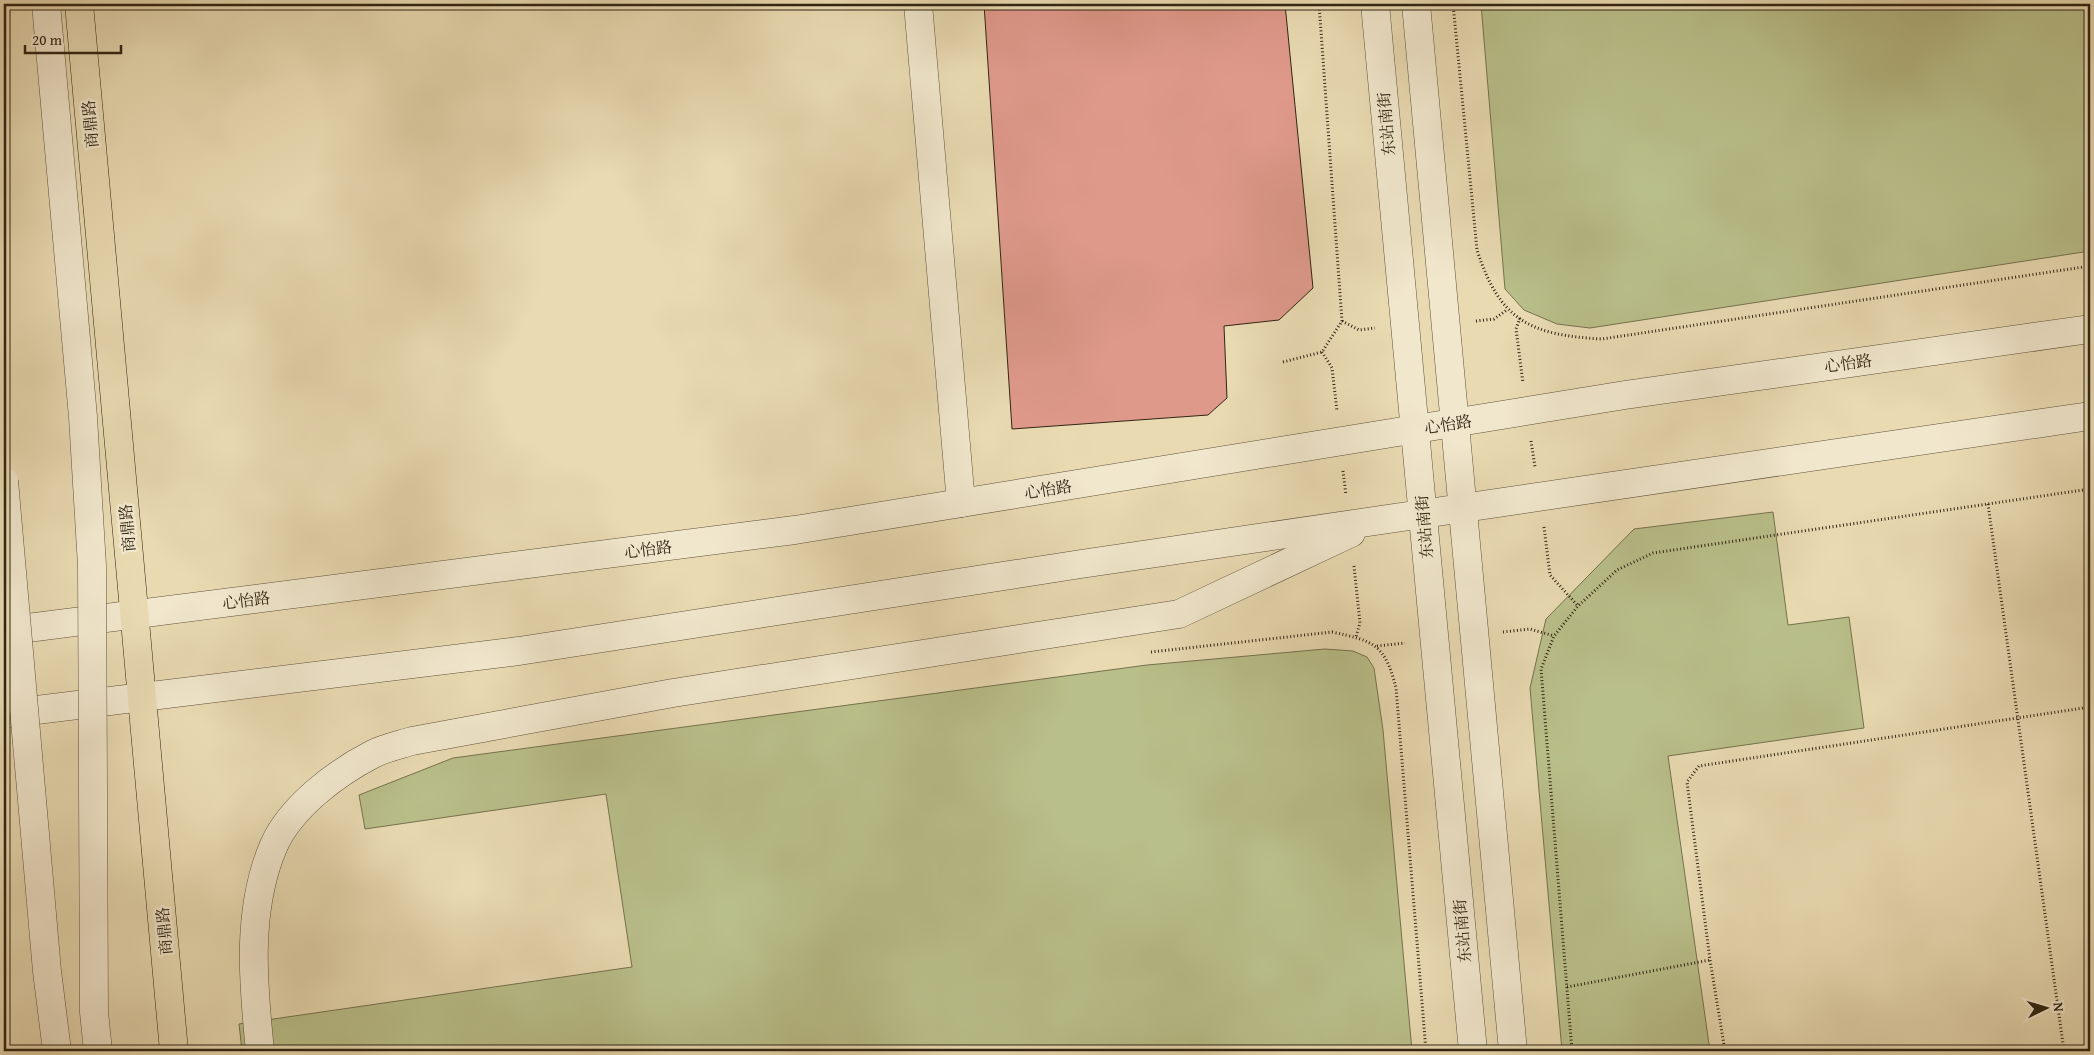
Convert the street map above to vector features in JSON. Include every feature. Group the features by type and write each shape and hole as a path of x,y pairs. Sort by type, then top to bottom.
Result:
{"main road":[{"name":"商鼎路","path":"79,4 174,1051"}],"street":[{"path":"46,4 83,417 92,566 94,1012 92,1051"},
{"path":"918,4 961,503"},
{"name":"东站南街","path":"1375,4 1473,1051"},
{"path":"1416,4 1513,1051"},
{"name":"心怡路","path":"4,631 795,530 1625,395 2090,329"},
{"path":"4,714 519,651 1462,508 2090,416"},
{"path":"4,481 47,971 56,1051"},
{"path":"260,1051 254,991 254,938 261,886 274,844 300,806 340,774 374,753 412,740 674,693 1179,614 1377,521"},
{"path":"94,1012 98,1051"}],"path":[{"path":"1283,362 1322,352 1342,321 1319,4"},
{"path":"1453,4 1477,250 1486,278 1507,310 1535,329 1570,337 1602,339 2090,266"},
{"path":"1572,1051 1541,669 1554,636 1578,606 1617,570 1653,553 2090,490"},
{"path":"1988,504 2064,1051"},
{"path":"1143,652 1332,632 1356,637 1377,646 1390,665 1396,688 1426,1051"},
{"path":"1725,1051 1710,960 1687,782 1699,766 2090,707"},
{"path":"1567,987 1710,960"}],"green space":[{"path":"1481,4 2090,4 2090,251 1590,328 1557,324 1524,310 1505,289"},
{"path":"1773,512 1788,625 1849,617 1864,728 1668,756 1710,1051 1562,1051 1530,688 1546,619 1634,529"},
{"path":"1325,649 1353,651 1367,657 1374,668 1383,730 1412,1051 242,1051 239,1024 632,967 606,794 365,829 359,795 453,758 1147,665"}],"building":[{"path":"984,4 1285,4 1313,288 1279,320 1224,326 1227,398 1208,415 1012,429"}]}
